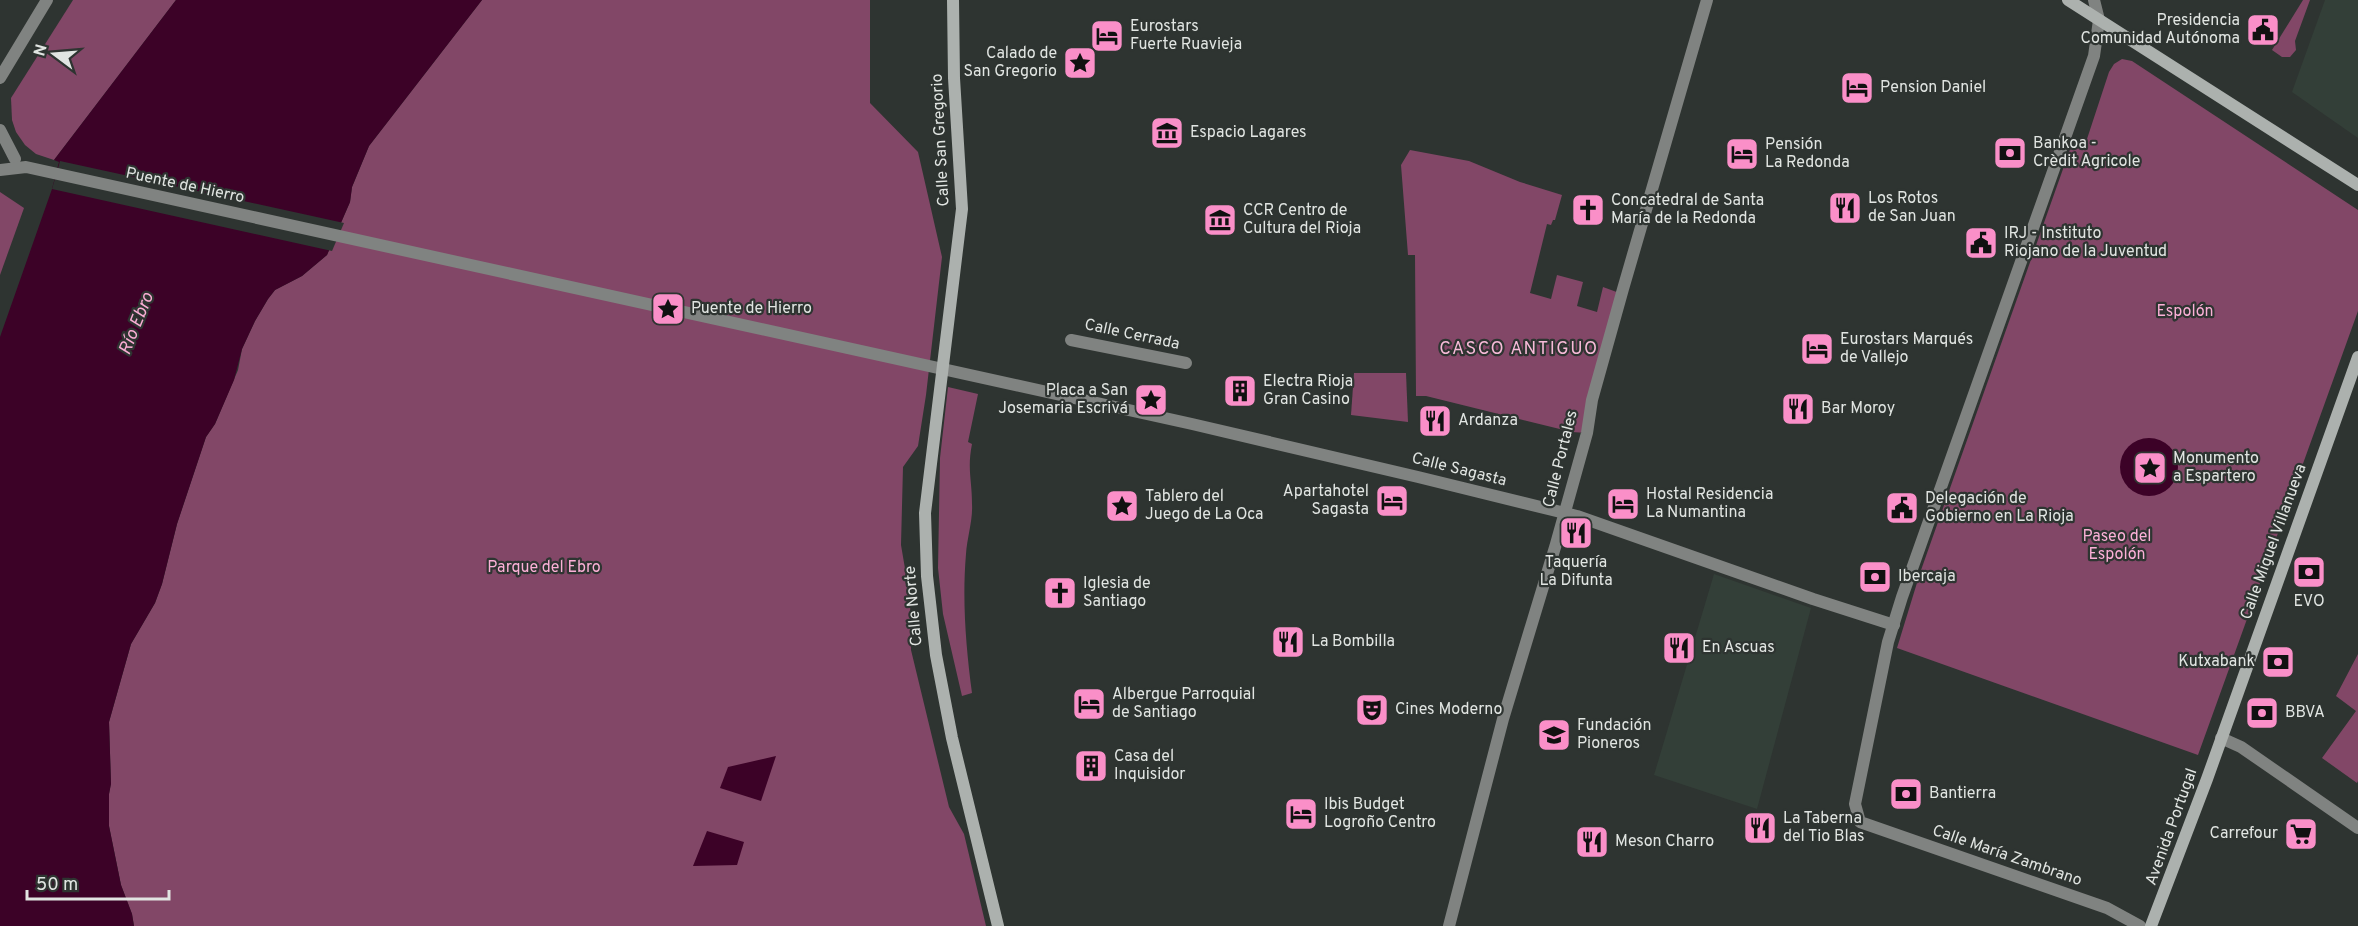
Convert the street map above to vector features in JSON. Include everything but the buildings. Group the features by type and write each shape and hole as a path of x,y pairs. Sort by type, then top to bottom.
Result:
{"main road":[{"name":"Calle San Gregorio","path":"953,0 954,78 962,209 955,279"},
{"path":"2068,0 2358,185"},
{"name":"Calle Norte","path":"955,279 936,409 925,513 927,576 936,655 952,738 998,926"},
{"name":"Calle Miguel Villanueva","path":"2222,738 2358,357"},
{"name":"Avenida Portugal","path":"2151,926 2170,882 2222,738"}],"street":[{"path":"0,78 47,0"},
{"name":"Calle Portales","path":"1449,926 1503,719 1564,512 1623,289 1707,0"},
{"path":"1894,624 1970,401 2094,56 2099,20 2094,0"},
{"path":"0,130 15,159"},
{"path":"0,154 15,159 26,167"},
{"path":"1,169 26,167"},
{"name":"Puente de Hierro","path":"26,167 1006,384"},
{"name":"Calle Cerrada","path":"1071,340 1186,363"},
{"name":"Calle Sagasta","path":"1006,384 1192,423 1564,512 1717,563 1857,614 1894,624"},
{"name":"Calle María Zambrano","path":"1894,624 1855,804 1860,822 2107,908 2140,926"},
{"path":"2222,738 2241,747 2358,828"}],"shaded area":[{"path":"2325,0 2358,0 2358,138 2292,92"},
{"path":"1714,574 1811,608 1757,809 1654,775"}],"green space":[{"path":"73,0 176,0 54,160 36,154 25,145 16,132 12,120 11,98"},
{"name":"Parque del Ebro","path":"482,0 870,0 870,103 918,152 942,257 918,446 903,467 901,545 910,598 911,650 949,807 964,834 986,926 134,926 121,885 109,826 111,783 109,722 131,644 155,603 162,584 177,524 206,437 215,424 238,370 242,349 268,299 275,290 302,276 327,255 350,202 352,187 369,146"},
{"path":"2303,0 2310,0 2295,41 2296,50 2290,57 2282,57 2272,50"},
{"name":"Paseo del Espolón","path":"2122,59 2132,61 2358,210 2358,311 2198,755 1897,648 1920,573 2074,138 2086,142 2109,72 2114,64"},
{"path":"1410,150 1469,161 1520,182 1562,195 1555,220 1551,225 1547,224 1530,293 1551,299 1557,275 1583,282 1577,306 1597,312 1603,287 1622,294 1587,433 1572,432 1426,396 1416,396 1415,255 1408,255 1401,165"},
{"path":"0,192 24,208 0,275"},
{"path":"1354,373 1406,373 1408,422 1351,415"},
{"path":"948,387 978,394 968,442 972,444 970,468 972,510 964,589 966,641 972,693 962,696 943,614 938,568 940,458"},
{"path":"2358,654 2357,783 2322,758 2356,711 2336,696"}],"water":[{"name":"Río Ebro","path":"176,0 482,0 369,146 352,187 350,202 327,255 302,276 275,290 268,299 242,349 234,380 215,424 206,437 177,524 162,584 155,603 131,644 109,722 111,784 109,826 121,885 134,926 0,926 0,337 52,189 59,162 54,160"},
{"path":"2149,438 2160,440 2173,451 2178,467 2176,478 2165,491 2149,496 2138,494 2125,483 2120,467 2122,456 2133,443"},
{"path":"776,756 761,801 720,788 728,767"},
{"path":"707,831 744,842 737,865 693,866"}],"pier":[{"path":"60,161 344,223 332,251 52,189"}],"place":[{"name":"Presidencia Comunidad Autónoma","path":"2263,30"},
{"name":"Eurostars Fuerte Ruavieja","path":"1107,36"},
{"name":"Calado de San Gregorio","path":"1080,63"},
{"name":"Pension Daniel","path":"1857,88"},
{"name":"Espacio Lagares","path":"1167,133"},
{"name":"Bankoa - Crèdit Agricole","path":"2010,153"},
{"name":"Pensión La Redonda","path":"1742,154"},
{"name":"Los Rotos de San Juan","path":"1845,208"},
{"name":"Concatedral de Santa María de la Redonda","path":"1588,210"},
{"name":"CCR Centro de Cultura del Rioja","path":"1220,220"},
{"name":"IRJ - Instituto Riojano de la Juventud","path":"1981,243"},
{"name":"Puente de Hierro","path":"668,309"},
{"name":"Eurostars Marqués de Vallejo","path":"1817,349"},
{"name":"Electra Rioja Gran Casino","path":"1240,391"},
{"name":"Placa a San Josemaria Escrivá","path":"1151,400"},
{"name":"Bar Moroy","path":"1798,409"},
{"name":"Ardanza","path":"1435,421"},
{"name":"Monumento a Espartero","path":"2150,468"},
{"name":"Apartahotel Sagasta","path":"1392,501"},
{"name":"Hostal Residencia La Numantina","path":"1623,504"},
{"name":"Tablero del Juego de La Oca","path":"1122,506"},
{"name":"Delegación de Gobierno en La Rioja","path":"1902,508"},
{"name":"Taquería La Difunta","path":"1576,533"},
{"name":"EVO","path":"2309,572"},
{"name":"Ibercaja","path":"1875,577"},
{"name":"Iglesia de Santiago","path":"1060,593"},
{"name":"La Bombilla","path":"1288,642"},
{"name":"En Ascuas","path":"1679,648"},
{"name":"Kutxabank","path":"2278,662"},
{"name":"Albergue Parroquial de Santiago","path":"1089,704"},
{"name":"Cines Moderno","path":"1372,710"},
{"name":"BBVA","path":"2262,713"},
{"name":"Fundación Pioneros","path":"1554,735"},
{"name":"Casa del Inquisidor","path":"1091,766"},
{"name":"Bantierra","path":"1906,794"},
{"name":"Ibis Budget Logroño Centro","path":"1301,814"},
{"name":"La Taberna del Tio Blas","path":"1760,828"},
{"name":"Carrefour","path":"2301,834"},
{"name":"Meson Charro","path":"1592,842"}],"district":[{"name":"CASCO ANTIGUO","path":"1519,349"}],"park label":[{"name":"Espolón","path":"2185,312"}]}
